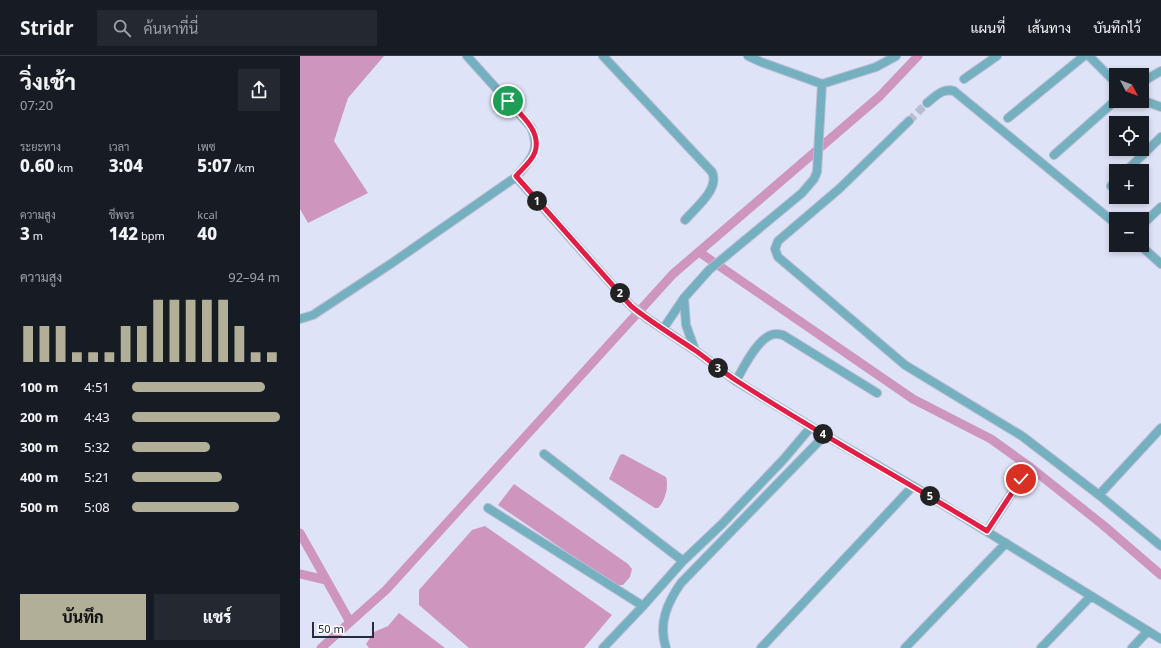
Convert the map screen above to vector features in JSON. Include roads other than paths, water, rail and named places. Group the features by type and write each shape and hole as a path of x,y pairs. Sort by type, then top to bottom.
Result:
{"street":[{"path":"300,319 313,314 392,263 516,176 531,159 535,151 535,136 531,127 468,56"},
{"path":"603,56 714,175 712,188 708,195 685,220"},
{"path":"748,56 822,84 876,67 896,56"},
{"path":"964,79 997,56"},
{"path":"1008,118 1084,56"},
{"path":"1089,56 1109,77"},
{"path":"1149,78 1161,71"},
{"path":"663,329 684,298 709,270 802,193 814,179 817,172 821,129 822,84"},
{"path":"927,103 942,91 954,91 1109,218"},
{"path":"1149,103 1161,107"},
{"path":"1054,155 1109,106"},
{"path":"909,121 839,189 778,241 775,249 778,257 905,365 1022,436 1099,495 1161,546"},
{"path":"1133,164 1161,137"},
{"path":"516,176 631,306 648,319 696,351 736,381 811,427 913,486 1161,639"},
{"path":"1149,218 1161,207"},
{"path":"1148,252 1161,264"},
{"path":"684,298 686,325 696,351"},
{"path":"736,381 754,351 766,337 775,334 783,335 790,339 877,393"},
{"path":"603,648 643,606 682,561 739,506 783,460 811,427"},
{"path":"1099,495 1161,428"},
{"path":"666,648 662,631 663,621 672,596 681,583 825,435"},
{"path":"544,454 682,561"},
{"path":"987,531 1021,479"},
{"path":"761,648 913,486"},
{"path":"488,508 643,606"},
{"path":"905,648 1006,543"},
{"path":"1041,648 1091,596"},
{"path":"1132,648 1148,631"}],"waterway":[{"path":"321,648 386,590 673,274 880,96 918,56"},
{"path":"699,252 913,399 991,439 1030,467 1103,525 1161,575"},
{"path":"300,533 350,622"},
{"path":"300,574 326,580"}],"tunnel":[{"path":"909,121 927,103"}]}
